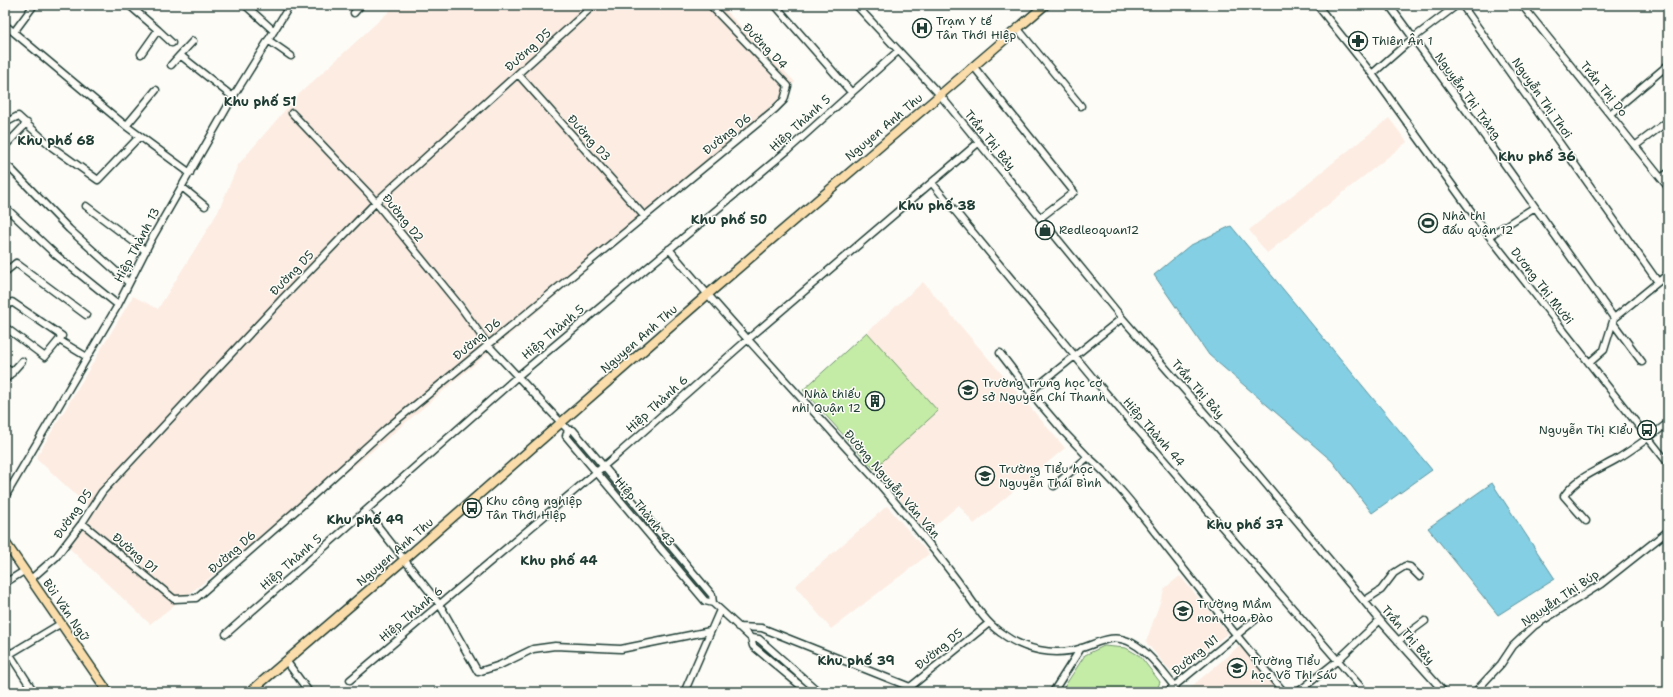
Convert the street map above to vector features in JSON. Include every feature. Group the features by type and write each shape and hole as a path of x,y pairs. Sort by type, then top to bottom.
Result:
{"main road":[{"name":"Nguyen Anh Thu","path":"250,692 287,662 707,295 1045,5"},
{"name":"Bùi Văn Ngữ","path":"5,542 108,692"}],"street":[{"path":"14,32 34,5"},
{"path":"129,5 172,43"},
{"path":"245,5 274,31"},
{"name":"Hiệp Thành 13","path":"5,497 118,305 146,251 233,97 290,5"},
{"path":"354,13 361,5"},
{"name":"Đường D5","path":"31,579 56,557 107,487 283,298 376,202 594,5"},
{"name":"Đường D4","path":"710,5 788,86"},
{"path":"775,5 851,92"},
{"path":"856,5 940,95"},
{"name":"Dương Thị Mười","path":"1317,5 1372,74 1489,236 1668,463"},
{"name":"Nguyễn Thị Tràng","path":"1388,5 1471,117 1642,362"},
{"path":"1372,74 1412,38 1457,5"},
{"name":"Nguyễn Thị Thơi","path":"1462,5 1658,282"},
{"name":"Trần Thị Do","path":"1522,5 1668,187"},
{"path":"5,25 139,137 190,173"},
{"path":"1018,29 1081,106"},
{"path":"141,54 158,30"},
{"path":"268,40 291,56"},
{"path":"171,65 192,41"},
{"name":"Hiệp Thành 5","path":"226,634 518,376 788,150 898,51"},
{"path":"180,55 233,97"},
{"path":"974,67 1074,192 1040,218"},
{"path":"1610,114 1667,67"},
{"name":"Đường D3","path":"518,74 644,216"},
{"name":"Đường D6","path":"174,599 196,598 308,500 386,429 775,109 784,100 788,86"},
{"path":"126,126 156,90"},
{"name":"Trần Thị Bảy","path":"940,95 1122,318 1398,641 1444,692"},
{"name":"Đường D2","path":"292,113 376,202 460,306 488,345"},
{"path":"5,124 18,116 52,147 98,180 139,137"},
{"path":"1635,146 1668,121"},
{"path":"5,146 27,124"},
{"name":"Hiệp Thành 6","path":"350,680 597,472 747,340 978,143"},
{"path":"10,168 69,229 129,283"},
{"path":"1661,178 1668,173"},
{"name":"Hiệp Thành 44","path":"932,183 1075,356 1365,692"},
{"path":"182,187 205,206"},
{"path":"86,206 146,251"},
{"path":"5,207 56,255 118,305"},
{"path":"1489,236 1534,207"},
{"name":"Đường Nguyễn Văn Vân","path":"669,249 747,340 881,486 954,576 989,623 1016,643 1032,649 1063,652 1112,638 1127,641 1142,649 1174,686"},
{"path":"5,272 16,263 86,315"},
{"path":"1589,363 1604,350 1613,321 1668,274"},
{"path":"5,307 12,302 62,336 45,357 5,327"},
{"path":"1030,392 1122,318"},
{"path":"59,340 87,357"},
{"name":"Hiệp Thành 43","path":"488,345 561,423 568,430 573,430 712,595 713,603"},
{"path":"1000,354 1064,432 1088,457 1102,468 1140,512 1236,635 1284,692"},
{"path":"5,380 22,361"},
{"path":"5,367 12,373"},
{"path":"1586,521 1564,496 1568,491 1577,481 1618,459 1668,424"},
{"name":"Hiệp Thành 43","path":"568,430 566,436 705,601 713,603 751,638 759,639 819,692"},
{"path":"1054,486 1088,457"},
{"path":"366,511 440,605 478,672 500,665 533,649 555,646 621,649 710,631"},
{"name":"Đường D1","path":"82,523 174,599"},
{"name":"Nguyễn Thị Búp","path":"1475,692 1501,664 1513,646 1534,626 1601,584 1668,531"},
{"path":"1364,601 1380,590 1394,573 1405,566 1410,567 1420,577"},
{"path":"5,583 24,571"},
{"path":"688,692 686,688 720,610"},
{"name":"Đường N1","path":"1167,692 1255,620"},
{"path":"1298,692 1338,660 1380,620"},
{"path":"1398,641 1425,621"},
{"name":"Đường D5","path":"904,692 989,623"},
{"path":"8,656 60,624"},
{"path":"738,627 762,628 910,687"},
{"name":"Hiệp Thành 43","path":"751,638 753,646 808,692"},
{"path":"5,647 8,656 34,692"},
{"path":"1053,692 1081,648"},
{"path":"287,662 309,692"}],"shaded area":[{"path":"396,5 720,5 795,82 720,157 358,463 150,624 67,546 93,511 36,458 133,296 158,309 218,212 238,165 297,96"},
{"path":"1389,118 1407,142 1267,253 1249,230"},
{"name":"Trường Trung học cơ sở Nguyễn Chí Thanh","path":"923,282 1065,448 974,524 959,505 927,532 874,469 938,411 867,332"},
{"path":"887,506 929,554 831,629 795,586"},
{"name":"Trường Mầm non Hoa Đào","path":"1180,576 1228,633 1174,676 1146,642 1165,588"},
{"name":"Trường Tiểu học Võ Thị Sáu","path":"1238,647 1243,647 1278,688 1278,692 1185,692"}],"green space":[{"name":"Nhà thiếu nhi Quận 12","path":"867,332 938,411 874,469 803,390"},
{"path":"1104,646 1126,648 1140,656 1160,682 1158,687 1153,692 1061,692 1085,655"}],"water":[{"path":"1231,226 1432,470 1372,513 1332,461 1209,355 1154,275 1189,246"},
{"path":"1492,483 1555,579 1498,615 1428,528"}],"place":[{"name":"Trạm Y tế Tân Thới Hiệp","path":"922,28"},
{"name":"Thiên Ân 1","path":"1358,41"},
{"name":"Nhà thi đấu quận 12","path":"1428,223"},
{"name":"Redleoquan12","path":"1045,230"},
{"name":"Trường Trung học cơ sở Nguyễn Chí Thanh","path":"968,390"},
{"name":"Nhà thiếu nhi Quận 12","path":"875,401"},
{"name":"Nguyễn Thị Kiểu","path":"1647,430"},
{"name":"Trường Tiểu học Nguyễn Thái Bình","path":"985,476"},
{"name":"Khu công nghiệp Tân Thới Hiệp","path":"472,508"},
{"name":"Trường Mầm non Hoa Đào","path":"1183,611"},
{"name":"Trường Tiểu học Võ Thị Sáu","path":"1237,668"}],"district":[{"name":"Khu phố 51","path":"260,101"},
{"name":"Khu phố 68","path":"56,140"},
{"name":"Khu phố 36","path":"1537,156"},
{"name":"Khu phố 38","path":"937,205"},
{"name":"Khu phố 50","path":"729,219"},
{"name":"Khu phố 49","path":"365,519"},
{"name":"Khu phố 37","path":"1245,524"},
{"name":"Khu phố 44","path":"559,560"},
{"name":"Khu phố 39","path":"856,660"}]}
